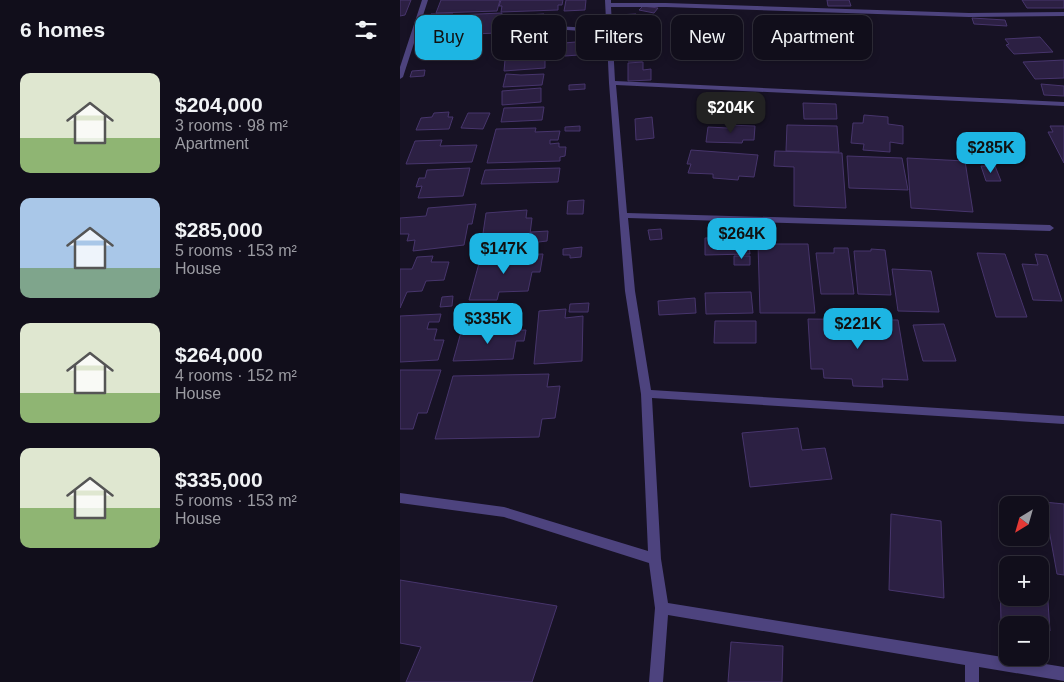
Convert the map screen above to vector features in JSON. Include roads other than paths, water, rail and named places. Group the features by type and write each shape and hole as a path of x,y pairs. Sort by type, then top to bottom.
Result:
{"street":[{"path":"400,77 424,0"},
{"path":"608,15 608,2 969,15 1064,14"},
{"path":"611,60 630,291 646,394 655,560 662,608 656,682"},
{"path":"612,83 1064,104"},
{"path":"624,214 1050,228"},
{"path":"646,394 1064,420"},
{"path":"400,498 504,512 655,560"},
{"path":"662,608 1064,674"},
{"path":"972,659 972,682"}]}
